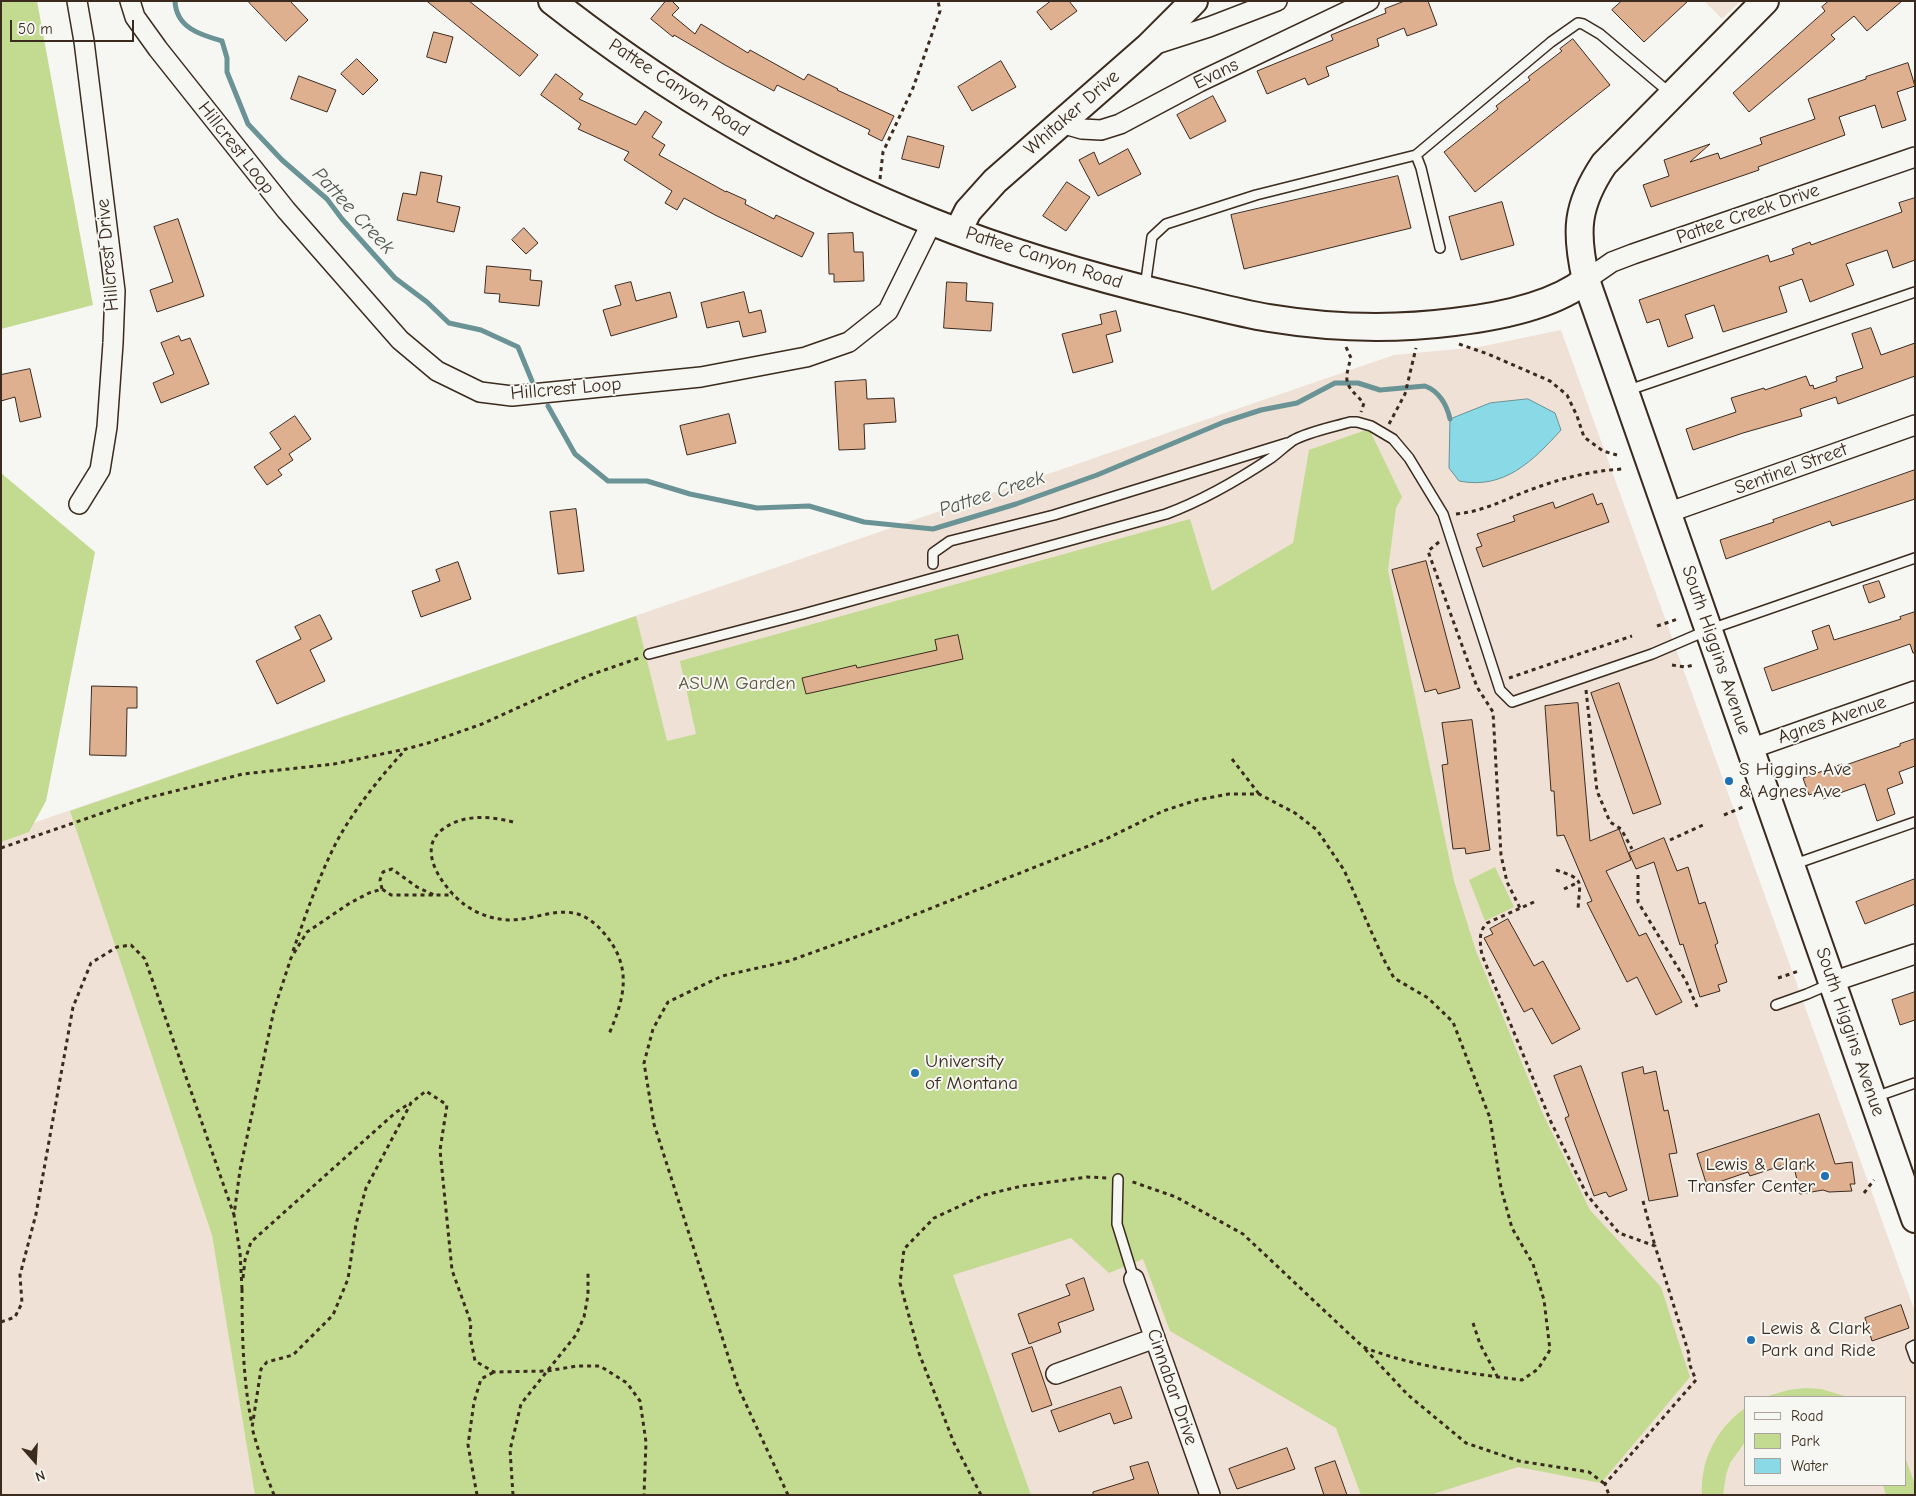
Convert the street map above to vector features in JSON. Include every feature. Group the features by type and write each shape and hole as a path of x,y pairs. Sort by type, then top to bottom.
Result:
{"street":[{"name":"Hillcrest Drive","path":"77,1 84,41 115,291 108,408 100,470 79,504"},
{"name":"Hillcrest Loop","path":"130,1 135,17 158,49 286,210 400,340 438,371 480,392 512,396 700,377 806,357 849,342 888,311 932,222"},
{"name":"Pattee Canyon Road","path":"552,1 630,58 732,124 801,162 932,222 1039,260 1145,289 1268,318 1358,328 1426,325 1515,312 1574,290 1586,280"},
{"name":"Whitaker Drive","path":"958,231 968,210 995,181 1149,46 1194,1"},
{"path":"1149,46 1209,27 1277,1"},
{"name":"Evans","path":"1061,123 1082,129 1101,130 1120,124 1199,82 1369,1"},
{"name":"South Higgins Avenue","path":"1765,1 1612,154 1594,178 1582,210 1579,226 1579,250 1586,280 1915,1218"},
{"name":"Pattee Creek Drive","path":"1586,280 1612,262 1633,254 1915,157"},
{"name":"Sentinel Street","path":"1667,513 1915,425"},
{"name":"Agnes Avenue","path":"1750,749 1915,691"},
{"path":"1832,982 1915,954"},
{"name":"Cinnabar Drive","path":"1134,1279 1210,1495"},
{"path":"1056,1374 1155,1338"}],"lane":[{"path":"1145,289 1152,237 1166,224 1256,195 1416,155 1551,42 1578,23 1600,34 1672,94"},
{"path":"1416,155 1421,168 1440,248"},
{"path":"1625,392 1915,292"},
{"path":"932,564 933,553 950,541 1054,515 1350,422 1371,426 1393,439 1409,458 1443,514 1500,690 1512,702 1652,654 1708,630 1915,558"},
{"path":"649,654 803,614 1166,514 1213,493 1278,454 1292,441"},
{"path":"1791,865 1915,822"},
{"path":"1776,1005 1807,994 1832,982"},
{"path":"1872,1097 1915,1083"},
{"path":"1118,1179 1117,1224 1134,1279"},
{"path":"1915,1345 1911,1347 1915,1358"}],"path":[{"path":"879,199 883,152 913,88 940,11 938,1"},
{"path":"1344,342 1351,358 1346,376 1350,390 1364,403 1359,414 1350,422"},
{"path":"1459,344 1488,354 1550,381 1567,395 1584,436 1603,451 1617,455"},
{"path":"1382,432 1389,424 1405,394 1416,348"},
{"path":"1443,514 1479,510 1551,483 1597,470 1623,469"},
{"path":"1428,551 1478,688 1493,712 1501,855 1507,882 1520,908"},
{"path":"1657,626 1678,619"},
{"path":"1509,678 1632,636"},
{"path":"1,848 152,796 244,774 334,764 406,749 482,724 590,675 649,654"},
{"path":"1672,665 1685,667 1694,665"},
{"path":"1586,690 1597,790 1610,822 1621,829 1632,849"},
{"path":"234,1215 240,1170 274,1010 313,896 338,840 380,777 406,749"},
{"path":"1232,759 1259,794 1294,813 1316,830 1344,870 1383,958 1394,978 1428,998 1453,1022 1490,1118 1501,1188 1512,1228 1533,1264 1544,1300 1550,1350 1538,1368 1522,1380 1433,1368 1384,1355 1363,1347"},
{"path":"788,1495 738,1387 654,1124 644,1063 653,1029 668,1002 722,976 789,961 886,926 1106,839 1163,811 1197,800 1229,794 1259,794"},
{"path":"1724,815 1743,806"},
{"path":"513,822 497,817 478,817 454,823 442,829 433,845 432,860 436,872 454,895 480,914 494,919 510,920 558,911 584,915 603,931 616,949 623,967 624,983 618,1012 609,1034"},
{"path":"1670,840 1703,825"},
{"path":"435,896 417,887 392,869 384,872 380,880 382,889 391,895 435,896 454,895"},
{"path":"1556,870 1576,877 1579,882 1578,909"},
{"path":"1638,876 1638,902 1686,981 1697,1007"},
{"path":"1564,889 1579,882"},
{"path":"291,958 307,932 350,903 369,893 382,889"},
{"path":"1534,902 1487,923 1483,927 1480,939 1486,964 1551,1122 1587,1195 1619,1233 1655,1246"},
{"path":"1,1322 15,1317 22,1303 20,1275 36,1214 73,1007 91,963 117,947 131,945 145,959 234,1215 240,1253 242,1336 248,1406 252,1428 274,1495"},
{"path":"1778,978 1799,971"},
{"path":"242,1289 245,1260 251,1242 395,1113 426,1091 447,1105 440,1150 452,1270 471,1323 470,1336 475,1361 494,1372"},
{"path":"252,1428 261,1369 267,1362 292,1355 333,1315 348,1279 356,1224 366,1188 411,1103"},
{"path":"981,1495 954,1443 919,1353 900,1283 904,1249 934,1218 984,1195 1022,1186 1087,1177 1126,1180 1176,1197 1243,1234 1363,1347 1408,1395 1466,1443 1519,1461 1589,1472 1605,1484 1608,1495"},
{"path":"1864,1193 1874,1180"},
{"path":"1605,1484 1696,1380 1689,1363 1689,1354 1643,1201"},
{"path":"513,1495 510,1450 521,1404 576,1335 584,1317 588,1295 588,1271"},
{"path":"1473,1323 1480,1344 1497,1377"},
{"path":"477,1495 468,1445 474,1402 481,1379 494,1372 547,1371 576,1366 600,1366 627,1383 640,1401 646,1442 644,1495"}],"shaded area":[{"path":"1704,1 1741,1 1722,19"},
{"name":"University of Montana","path":"1561,330 1915,1312 1915,1495 1,1495 1,834 1394,355 1479,347"}],"green space":[{"path":"1,1 37,1 93,305 1,329"},
{"name":"University of Montana","path":"1369,429 1402,497 1396,508 1388,570 1454,881 1476,951 1542,1112 1590,1210 1661,1287 1690,1377 1601,1483 1518,1467 1430,1495 1361,1495 1336,1428 1170,1331 1143,1259 1109,1273 1071,1238 953,1275 1031,1495 255,1495 212,1235 70,811 636,616 667,741 696,734 680,661 1190,519 1212,591 1293,543 1309,450"},
{"path":"1,473 95,552 46,801 29,832 1,842"},
{"path":"1495,867 1514,907 1485,921 1469,880"},
{"path":"1821,1389 1845,1396 1768,1396 1788,1390"},
{"path":"1744,1409 1744,1443 1730,1463 1723,1495 1702,1495 1702,1482 1707,1457 1719,1435 1735,1416"},
{"path":"1906,1460 1915,1485 1915,1495 1886,1495 1883,1486 1906,1486"}],"water":[{"path":"1528,399 1555,413 1561,430 1528,462 1504,477 1475,483 1459,481 1449,468 1450,419 1490,403"}],"building":[{"path":"248,1 290,1 308,20 286,41"},
{"path":"427,1 469,1 538,55 520,76"},
{"path":"666,1 672,1 679,8 672,15 695,34 701,24 748,53 750,50 804,80 808,74 837,90 894,116 882,141 868,134 870,130 777,85 774,91 674,35 673,37 651,19"},
{"path":"1051,1 1069,1 1077,11 1051,30 1037,12"},
{"path":"1405,1 1428,1 1437,25 1407,36 1404,28 1377,39 1379,46 1326,67 1329,76 1308,85 1305,78 1267,94 1257,71 1333,40 1331,35 1386,13 1385,9"},
{"path":"1622,1 1688,1 1644,42 1612,10"},
{"path":"1829,1 1902,1 1867,31 1854,16 1831,35 1835,39 1749,112 1733,93 1825,11 1822,7"},
{"path":"434,32 453,37 446,63 427,57"},
{"path":"1573,39 1610,85 1475,192 1444,152 1498,109 1496,106 1530,80 1528,77 1562,51 1560,49"},
{"path":"357,59 378,80 363,95 341,74"},
{"path":"1001,61 1016,87 972,111 958,87"},
{"path":"1908,63 1915,86 1897,92 1906,120 1882,128 1875,105 1839,117 1845,135 1758,167 1759,170 1651,207 1643,185 1669,176 1664,160 1710,144 1690,162 1718,153 1720,159 1762,144 1760,138 1815,119 1808,99"},
{"path":"556,74 583,94 579,99 636,125 645,111 662,122 652,137 665,145 659,155 726,192 746,200 745,204 774,219 776,215 814,233 802,257 684,198 677,210 665,203 672,191 624,160 629,152 578,129 581,124 541,95"},
{"path":"299,76 336,90 327,112 291,99"},
{"path":"1213,96 1226,121 1190,139 1177,115"},
{"path":"908,136 944,146 939,168 902,159"},
{"path":"1128,149 1141,174 1098,196 1079,160 1094,152 1099,164"},
{"path":"421,172 442,176 437,202 460,207 454,232 397,220 403,193 416,195"},
{"path":"1398,176 1411,228 1244,269 1231,215"},
{"path":"1067,182 1090,197 1066,231 1043,216"},
{"path":"1915,198 1915,260 1893,268 1887,250 1846,264 1854,285 1810,302 1802,279 1779,287 1787,312 1723,332 1714,305 1685,315 1693,338 1668,347 1659,319 1647,323 1639,300 1768,255 1770,262 1794,254 1792,249 1810,242 1811,245 1902,212 1899,203"},
{"path":"1502,202 1514,245 1461,260 1449,217"},
{"path":"178,219 204,296 157,312 150,290 173,282 154,227"},
{"path":"524,228 538,243 526,254 512,240"},
{"path":"853,233 854,252 863,252 864,281 834,282 834,274 829,274 828,234"},
{"path":"487,266 531,270 530,280 542,281 539,306 499,302 500,294 485,293"},
{"path":"631,282 636,301 670,292 677,317 611,336 603,310 621,305 615,286"},
{"path":"947,282 967,283 966,301 993,303 991,331 944,328"},
{"path":"744,292 749,313 761,310 766,332 743,337 739,321 707,328 701,303"},
{"path":"1116,311 1121,331 1106,335 1113,362 1073,373 1062,334 1102,324 1100,315"},
{"path":"1871,328 1881,355 1915,343 1915,376 1838,404 1836,397 1800,409 1802,416 1693,450 1686,429 1736,412 1731,398 1764,388 1765,390 1806,376 1810,386 1813,385 1814,389 1837,381 1836,377 1863,368 1852,334"},
{"path":"179,336 181,341 190,338 209,384 161,403 153,383 174,374 161,343"},
{"path":"30,369 41,417 20,422 15,397 1,401 1,375"},
{"path":"866,380 867,399 894,398 896,422 864,424 865,449 839,450 835,382"},
{"path":"729,414 736,443 687,455 680,426"},
{"path":"295,416 311,439 289,454 293,460 278,470 282,475 267,485 254,467 281,449 270,433"},
{"path":"1915,470 1915,499 1832,526 1830,521 1726,559 1720,540"},
{"path":"1593,494 1597,505 1602,503 1609,522 1483,567 1476,548 1482,546 1477,534 1515,521 1513,516 1553,502 1555,508"},
{"path":"576,509 584,571 558,574 550,512"},
{"path":"1426,561 1460,688 1438,694 1436,689 1425,692 1392,570"},
{"path":"458,562 471,599 421,617 412,591 440,581 436,570"},
{"path":"1879,581 1885,597 1869,603 1863,586"},
{"path":"1915,612 1915,653 1913,653 1910,644 1772,691 1764,668 1818,649 1812,631 1829,625 1834,640 1901,619 1900,617"},
{"path":"320,615 332,639 310,650 325,681 277,704 256,661 301,639 295,627"},
{"path":"958,635 963,659 806,694 802,678 856,665 857,668 937,650 935,640"},
{"path":"1619,683 1661,804 1633,814 1591,693"},
{"path":"92,686 137,687 137,708 127,708 126,756 90,755"},
{"path":"1578,703 1590,841 1619,829 1631,860 1606,871 1639,936 1646,933 1682,1002 1656,1015 1637,977 1627,982 1587,903 1592,901 1564,835 1557,836 1554,791 1551,791 1545,706"},
{"path":"1472,720 1490,850 1466,854 1465,848 1453,849 1442,765 1448,764 1442,723"},
{"path":"1915,739 1915,766 1899,772 1903,783 1887,789 1895,814 1877,821 1865,784 1823,799 1821,791 1809,795 1803,778 1842,764 1843,766"},
{"path":"1664,838 1677,871 1688,867 1699,904 1705,902 1718,943 1715,945 1727,982 1718,985 1720,991 1700,997 1683,944 1680,945 1654,862 1636,869 1629,853"},
{"path":"1915,879 1915,904 1865,924 1856,902"},
{"path":"1508,919 1534,966 1543,961 1580,1029 1552,1044 1532,1008 1524,1012 1484,938 1493,934 1490,929"},
{"path":"1915,992 1915,1020 1900,1025 1892,1000"},
{"path":"1581,1066 1627,1190 1609,1197 1606,1192 1594,1196 1565,1118 1569,1116 1554,1076"},
{"path":"1643,1067 1644,1074 1656,1071 1664,1111 1668,1110 1677,1153 1669,1154 1678,1196 1649,1201 1622,1073"},
{"path":"1819,1114 1835,1164 1852,1162 1855,1184 1850,1184 1852,1191 1829,1192 1823,1190 1800,1194 1793,1162 1750,1176 1748,1172 1707,1186 1697,1154"},
{"path":"1084,1278 1094,1310 1058,1323 1061,1332 1029,1344 1018,1314 1070,1295 1066,1285"},
{"path":"1901,1305 1909,1328 1872,1341 1865,1318"},
{"path":"1032,1347 1052,1405 1032,1412 1012,1354"},
{"path":"1121,1387 1132,1418 1114,1424 1110,1413 1059,1432 1051,1411"},
{"path":"1287,1448 1295,1469 1237,1489 1229,1469"},
{"path":"1335,1461 1347,1495 1324,1495 1315,1468"},
{"path":"1148,1462 1159,1495 1093,1495 1093,1492 1134,1479 1130,1467"}],"waterway":[{"name":"Pattee Creek","path":"175,1 176,10 185,24 198,33 222,41 227,58 227,72 248,124 282,160 327,199 342,219 395,278 427,302 449,323 481,330 518,347 532,381"},
{"name":"Pattee Creek","path":"548,406 575,454 608,481 647,481 690,494 757,508 809,506 864,522 933,529 1016,504 1097,475 1224,422 1261,410 1297,403 1335,383 1358,383 1380,390 1425,386 1442,399 1450,419"}],"place":[{"name":"S Higgins Ave & Agnes Ave","path":"1729,781"},
{"name":"University of Montana","path":"915,1073"},
{"name":"Lewis & Clark Transfer Center","path":"1825,1176"},
{"name":"Lewis & Clark Park and Ride","path":"1751,1340"}],"park label":[{"name":"ASUM Garden","path":"737,684"}]}
